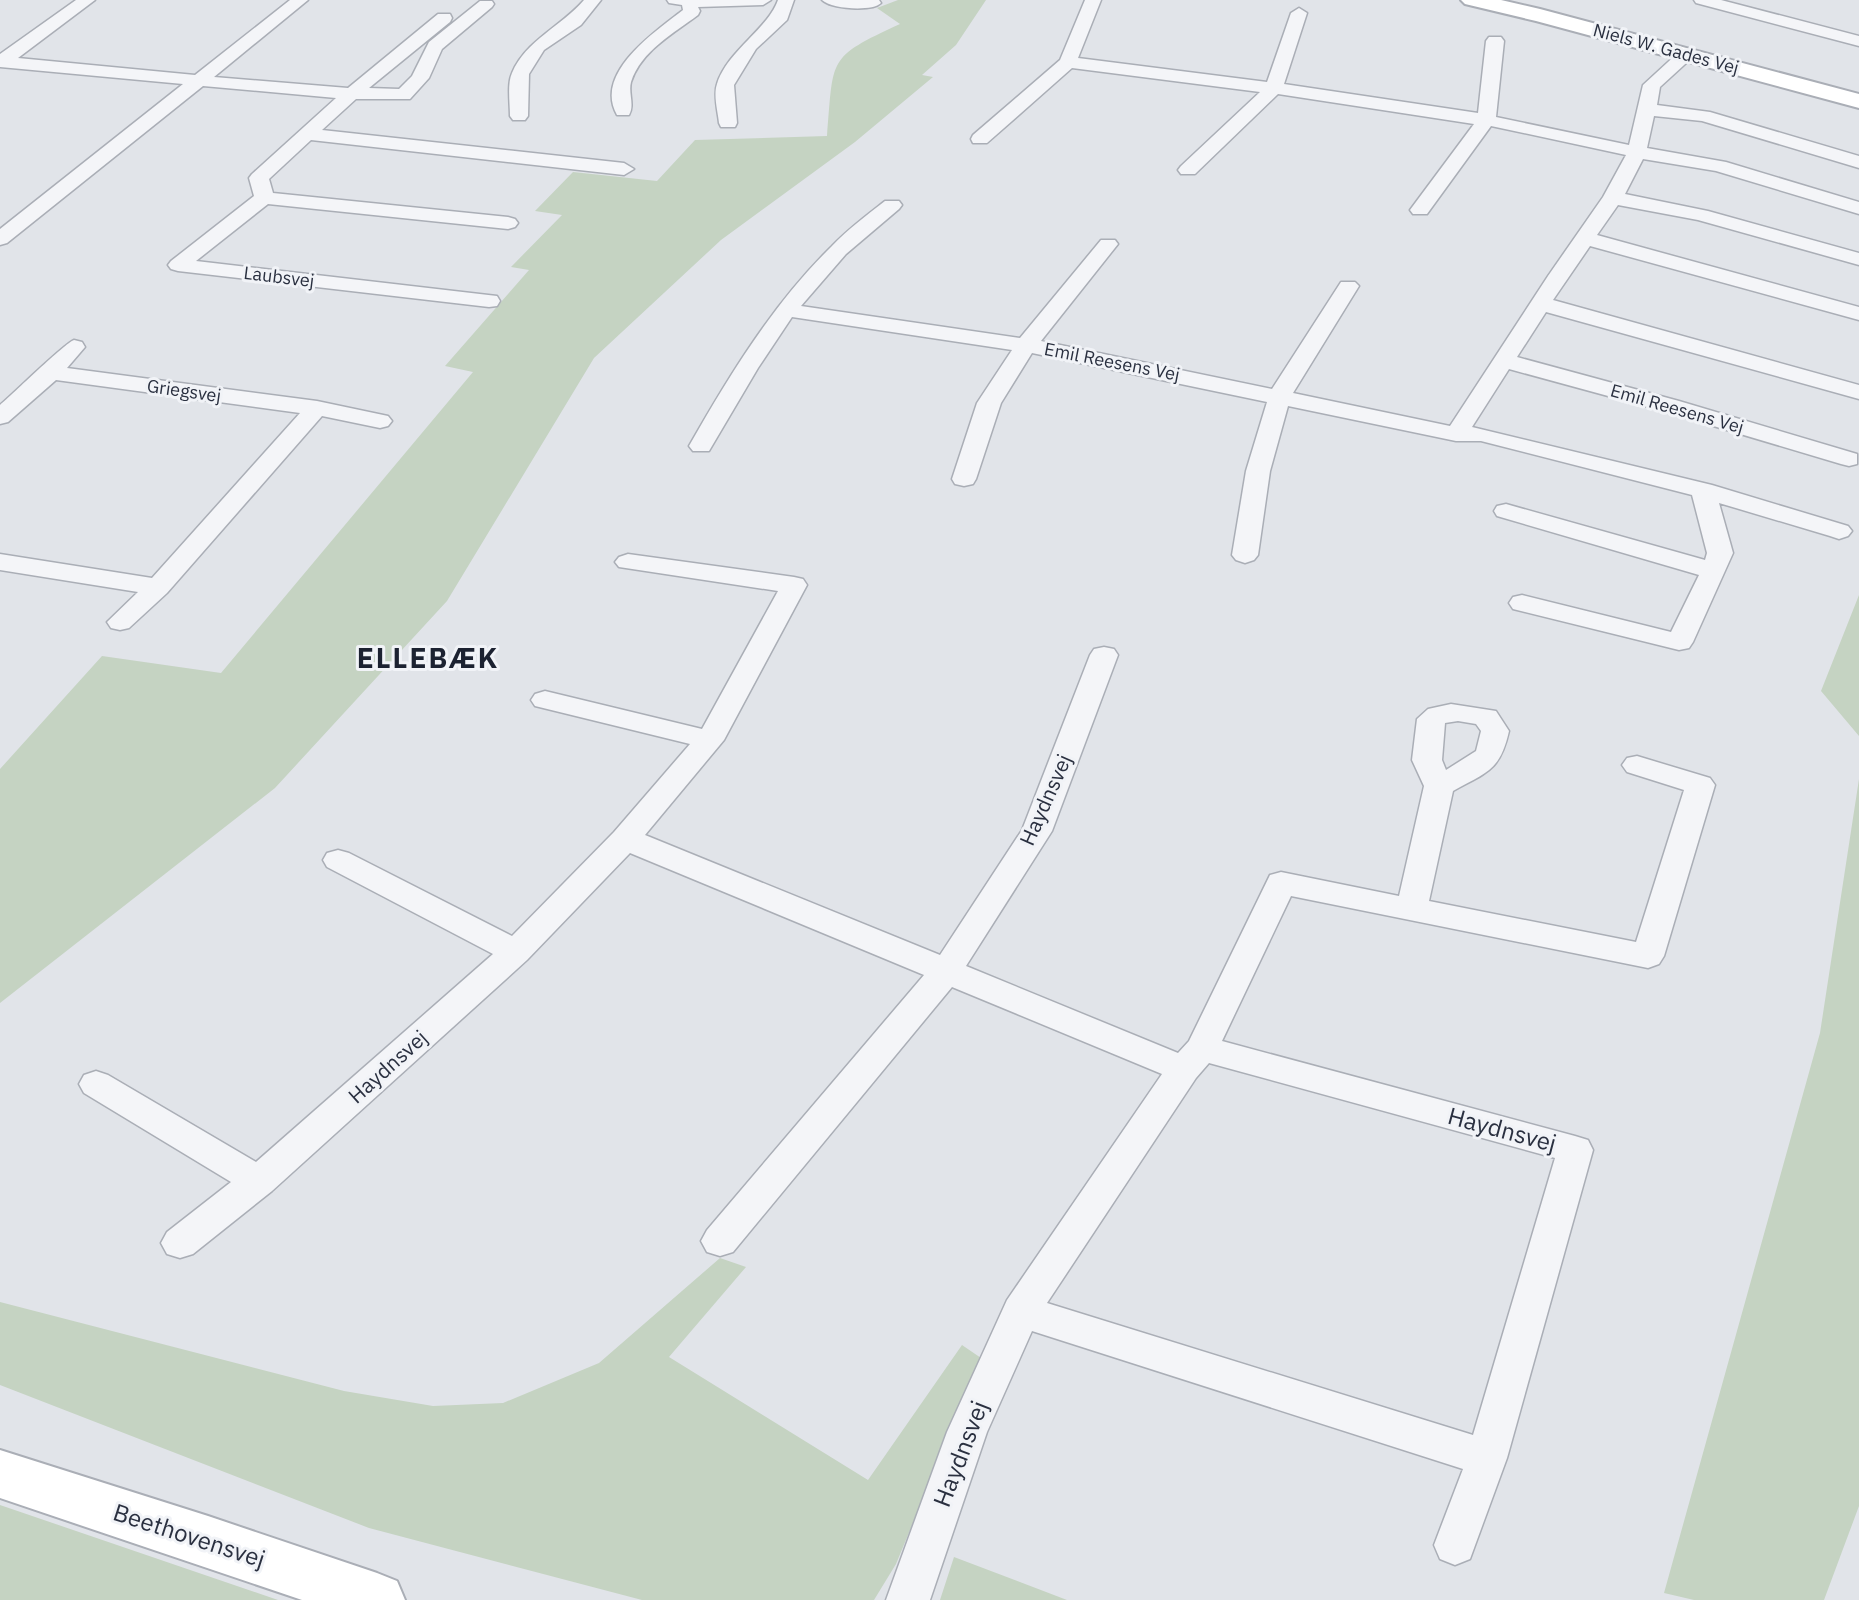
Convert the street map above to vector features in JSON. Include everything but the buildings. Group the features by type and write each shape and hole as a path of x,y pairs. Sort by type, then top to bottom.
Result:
{"street":[{"path":"0,61 87,0"},
{"path":"0,239 300,0"},
{"path":"466,0 352,93 258,178 264,198 508,223"},
{"path":"519,116 520,74 538,47 575,22 593,0"},
{"path":"681,1 762,0"},
{"path":"728,123 726,85 749,46 781,16 786,0"},
{"path":"830,0 873,3"},
{"path":"980,139 1068,62 1093,0"},
{"name":"Niels W. Gades Vej","path":"1472,0 1540,15 1859,102"},
{"path":"1702,0 1859,41"},
{"path":"623,111 622,83 642,50 691,11 681,1"},
{"path":"0,61 324,93 404,95 420,78 435,46 486,4"},
{"path":"1188,170 1273,88 1299,13"},
{"path":"1420,210 1486,120 1495,41"},
{"path":"1456,434 1614,198 1637,152 1652,85 1686,55"},
{"path":"1068,62 1273,88 1486,120 1637,152 1719,166 1859,208"},
{"path":"1645,109 1704,116 1859,162"},
{"path":"307,134 624,169"},
{"name":"Laubsvej","path":"264,198 178,265 489,301"},
{"path":"1614,198 1701,215 1859,258"},
{"path":"701,446 741,372 786,310 839,249 892,205"},
{"path":"1585,238 1859,314"},
{"name":"Emil Reesens Vej","path":"964,479 989,403 1026,345 1108,244"},
{"path":"1245,555 1258,471 1279,396 1348,286"},
{"path":"1541,304 1859,392"},
{"name":"Emil Reesens Vej","path":"786,310 1026,345 1456,434 1481,434 1703,490 1839,531"},
{"path":"0,417 51,373 74,346"},
{"name":"Emil Reesens Vej","path":"1504,361 1671,406 1849,459"},
{"name":"Griegsvej","path":"51,373 317,408 380,421"},
{"path":"120,622 158,587 317,408"},
{"path":"1522,603 1679,642 1720,554 1703,490"},
{"path":"1506,512 1714,571"},
{"path":"0,562 158,587"},
{"name":"Haydnsvej","path":"180,1243 259,1181 516,952 625,839 710,740 794,585 628,562"},
{"name":"Haydnsvej","path":"720,1241 947,970 1037,831 1104,655"},
{"path":"545,700 710,740"},
{"name":"Haydnsvej","path":"908,1600 967,1432 1021,1311 1193,1059 1282,883 1648,956 1700,785 1637,765"},
{"path":"1412,908 1439,786"},
{"name":"Haydnsvej","path":"625,839 947,970 1193,1059 1575,1150 1487,1458 1455,1545"},
{"path":"338,860 516,952"},
{"path":"96,1084 259,1181"},
{"path":"1021,1311 1487,1458"},
{"name":"Beethovensvej","path":"0,1474 208,1541 377,1600"}],"green space":[{"path":"898,0 986,0 956,45 922,75 933,77 855,142 721,240 594,358 447,601 275,788 0,1003 0,769 102,656 221,673 473,372 445,366 529,270 511,267 562,215 535,211 573,172 657,181 695,140 827,136 831,90 838,64 858,45 900,24 877,8"},
{"path":"1859,595 1859,736 1821,691"},
{"path":"1859,779 1859,1506 1824,1600 1694,1600 1664,1593 1820,1033"},
{"path":"720,1258 746,1267 669,1357 868,1480 962,1345 981,1358 896,1564 874,1600 642,1600 369,1528 0,1385 0,1302 344,1391 433,1406 503,1403 599,1363"},
{"path":"0,1505 278,1600 0,1600"},
{"path":"954,1557 1067,1600 940,1600"}],"district":[{"name":"ELLEBÆK","path":"428,658"}]}
